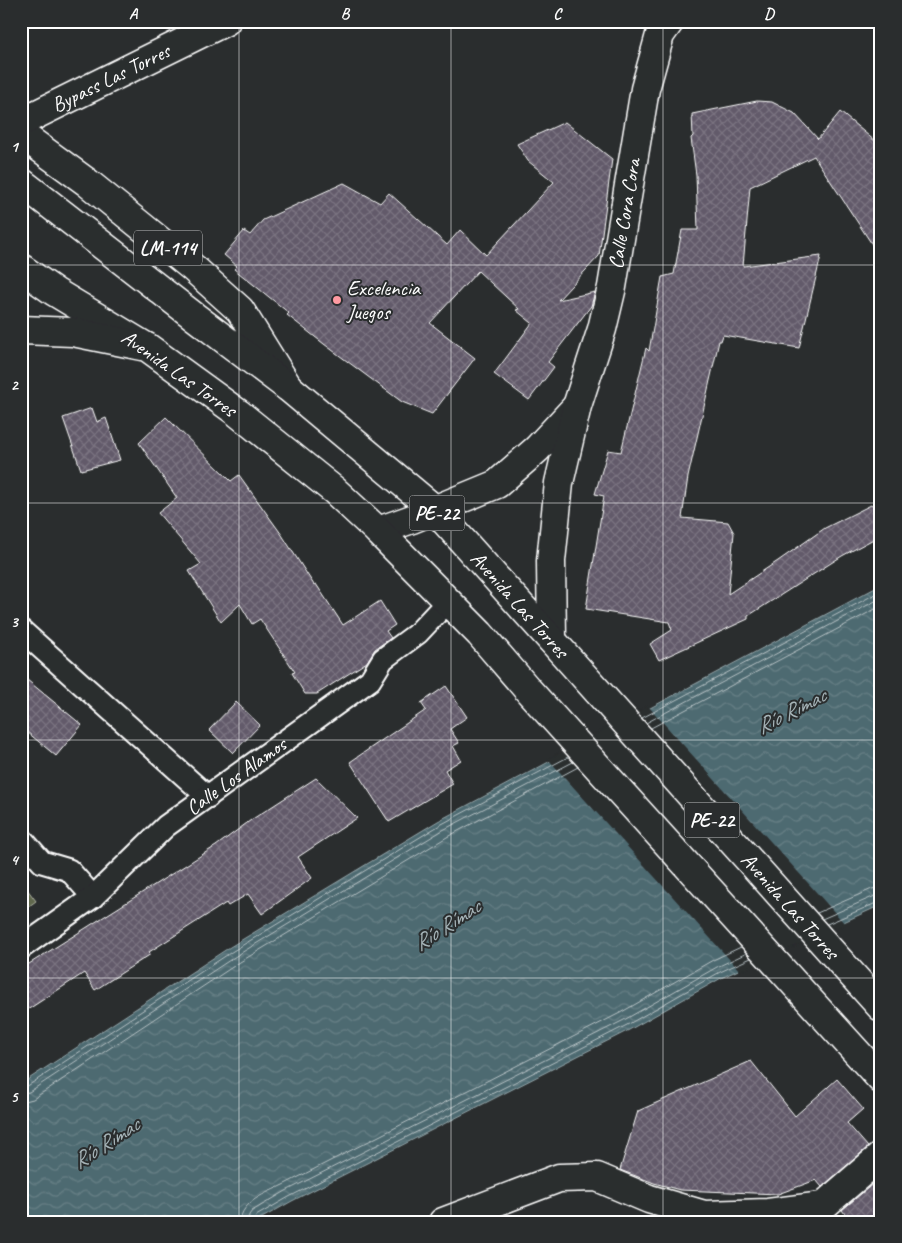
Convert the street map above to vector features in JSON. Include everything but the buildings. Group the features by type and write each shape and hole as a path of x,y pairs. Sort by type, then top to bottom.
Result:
{"main road":[{"name":"Bypass Las Torres","path":"21,122 226,21"},
{"name":"Calle Cora Cora","path":"559,649 551,561 559,483 577,406 602,329 612,288 645,89 660,35 670,21"},
{"name":"Avenida Las Torres","path":"21,134 95,189 192,267 240,310 289,388 434,510 881,1007"},
{"name":"PE-22","path":"21,182 289,388"},
{"name":"Avenida Las Torres","path":"21,268 55,292 147,347 238,414 335,491 378,531 480,634 529,691 881,1079"},
{"name":"PE-22","path":"21,330 73,332 147,347"},
{"name":"Calle Cora Cora","path":"378,531 412,520 497,484 537,449 577,406"},
{"path":"443,1222 559,1178 597,1177 649,1198 704,1215 768,1213 823,1206 881,1156"}],"lane":[{"name":"Calle Los Alamos","path":"21,948 94,897 166,826 370,680 382,659 418,633 448,600"},
{"path":"21,630 208,797"},
{"path":"21,838 42,862 69,870 94,897"}],"green space":[{"path":"21,881 36,901 21,912"}],"water":[{"name":"Río Rímac","path":"881,585 881,905 723,977 629,1030 292,1201 255,1222 21,1222 21,1084 230,947 438,821"}],"pier":[{"path":"648,706 845,924 740,971 548,759"}],"place":[{"name":"Excelencia Juegos","path":"337,300"}]}
